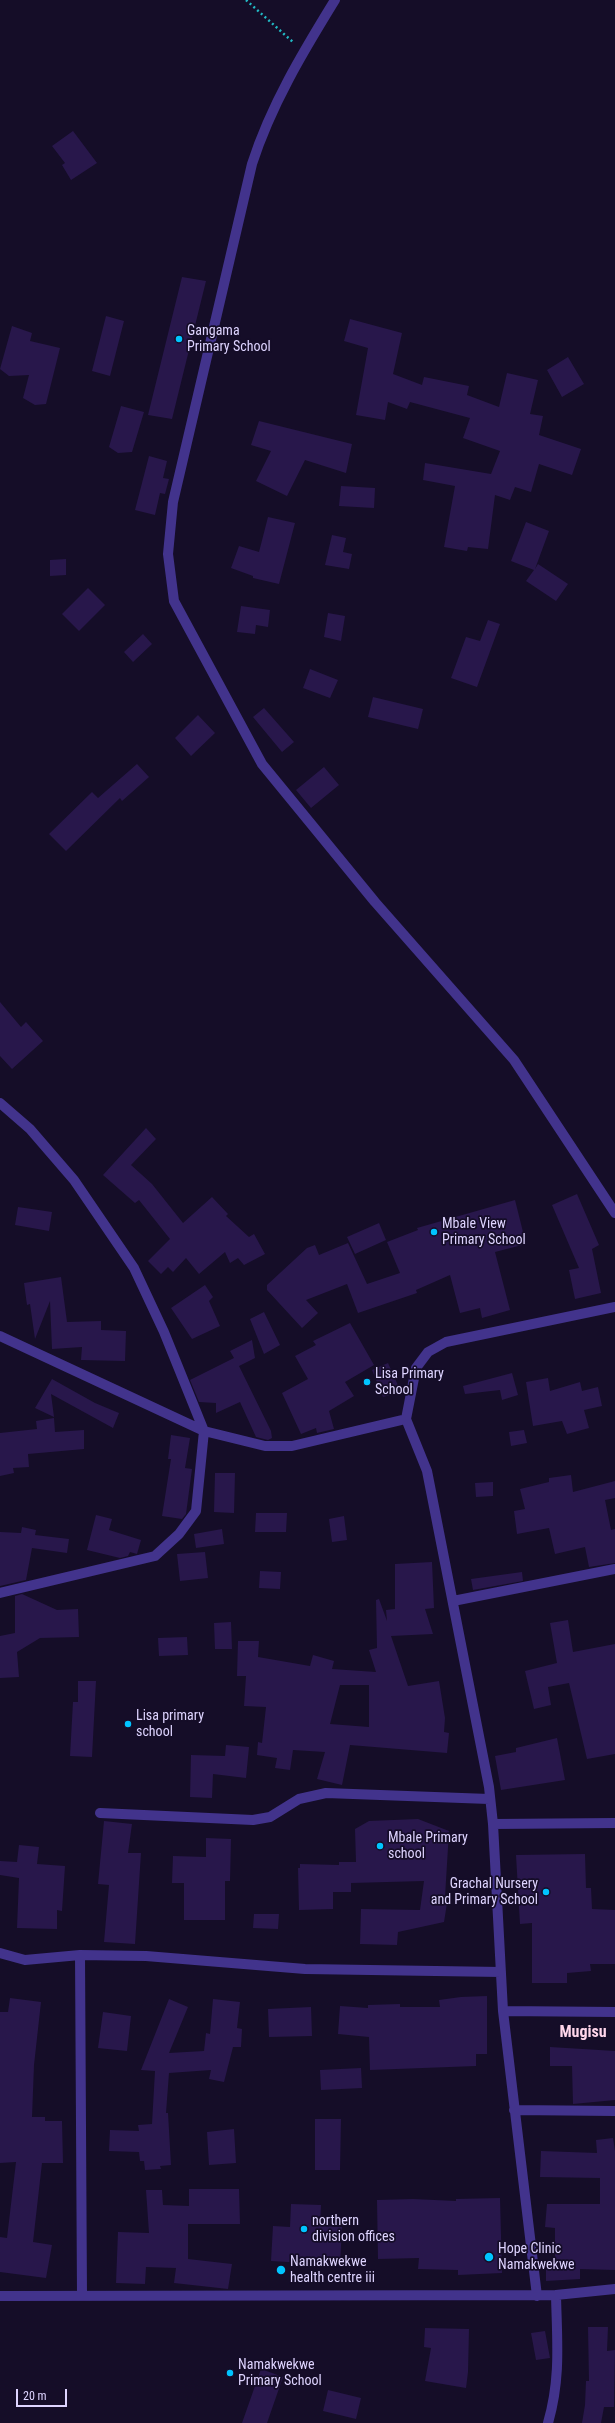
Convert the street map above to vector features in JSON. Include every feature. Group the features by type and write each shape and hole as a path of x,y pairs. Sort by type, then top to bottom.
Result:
{"street":[{"path":"336,0 303,51 263,130 252,164 173,502 168,554 174,601 262,764 375,902 514,1060 615,1213"},
{"path":"0,1103 30,1130 74,1180 134,1268 164,1332 204,1431 196,1511 179,1534 155,1556 0,1593"},
{"path":"537,2296 503,2010 493,1824 453,1601 427,1471 406,1419 416,1368 428,1352 446,1342 615,1307"},
{"path":"0,1336 204,1431 265,1446 292,1446 406,1419"},
{"path":"453,1601 615,1569"},
{"path":"100,1813 253,1820 270,1817 299,1799 326,1793 489,1799"},
{"path":"493,1824 615,1823"},
{"path":"0,1953 25,1960 80,1955 146,1956 305,1969 500,1972"},
{"path":"80,1955 82,2296"},
{"path":"503,2010 615,2012"},
{"path":"514,2110 615,2111"},
{"path":"0,2296 537,2296 615,2289"},
{"path":"548,2423 555,2400 558,2375 556,2295"}],"path":[{"path":"246,0 303,51"}],"building":[{"path":"73,131 97,163 71,180 62,165 65,163 52,146"},
{"path":"182,277 206,281 172,419 148,415"},
{"path":"106,316 124,321 110,376 92,371"},
{"path":"350,319 402,333 393,374 422,385 424,377 469,386 467,395 499,407 507,373 538,380 530,414 543,416 539,435 581,449 572,475 539,464 531,492 515,487 510,500 495,495 488,549 468,547 467,551 444,547 455,486 423,480 425,463 491,474 500,451 463,438 470,418 410,402 407,409 388,402 385,420 356,415 368,348 344,341"},
{"path":"12,326 32,333 30,341 60,348 46,404 35,405 23,398 29,375 9,376 0,369"},
{"path":"568,357 584,384 562,397 547,370"},
{"path":"121,406 144,412 132,452 118,453 109,447"},
{"path":"259,421 352,444 346,473 305,460 287,496 256,481 271,451 251,445"},
{"path":"149,456 167,461 163,478 169,479 165,494 160,493 155,515 135,510"},
{"path":"341,486 375,488 374,508 339,506"},
{"path":"268,517 295,523 279,584 253,578 253,576 231,568 239,546 259,552"},
{"path":"526,522 549,531 535,569 538,564 568,584 556,601 526,581 534,570 511,561"},
{"path":"332,535 346,538 343,552 352,554 349,569 325,565"},
{"path":"66,559 66,575 50,576 50,560"},
{"path":"88,588 105,605 79,631 62,614"},
{"path":"241,606 270,610 268,627 256,625 255,634 237,632"},
{"path":"328,613 345,616 341,641 324,637"},
{"path":"488,620 500,624 477,687 451,678 466,637 480,641"},
{"path":"143,634 152,644 133,662 124,652"},
{"path":"310,669 338,680 330,698 303,688"},
{"path":"373,697 423,709 418,729 368,717"},
{"path":"264,708 294,742 282,752 253,717"},
{"path":"198,715 215,733 191,756 175,738"},
{"path":"137,764 149,777 122,801 120,798 66,851 49,834 92,792 98,798"},
{"path":"324,767 339,785 311,808 296,790"},
{"path":"0,1002 21,1027 26,1022 43,1041 12,1069 0,1056"},
{"path":"146,1128 156,1139 131,1165 152,1184 183,1223 212,1197 228,1214 226,1216 249,1237 254,1234 265,1254 244,1265 238,1258 230,1263 225,1252 199,1274 186,1258 173,1272 168,1267 161,1274 148,1261 170,1239 139,1200 135,1203 103,1175"},
{"path":"577,1194 599,1245 592,1249 601,1293 575,1299 569,1270 579,1268 552,1205"},
{"path":"515,1200 526,1244 495,1252 510,1310 482,1318 480,1308 460,1313 450,1275 416,1290 417,1293 358,1313 347,1284 306,1300 318,1313 302,1328 267,1290 267,1285 307,1248 315,1245 319,1255 348,1243 367,1284 400,1273 387,1242 418,1230 417,1228"},
{"path":"18,1207 52,1212 49,1231 15,1225"},
{"path":"379,1223 386,1240 355,1254 347,1237"},
{"path":"61,1277 67,1322 101,1321 101,1330 126,1331 125,1361 81,1360 82,1347 52,1349 50,1301 35,1339 30,1304 27,1305 24,1283"},
{"path":"205,1285 213,1297 209,1301 220,1326 192,1339 171,1308"},
{"path":"264,1312 280,1345 264,1354 250,1319"},
{"path":"350,1323 374,1365 345,1382 354,1396 329,1411 334,1429 317,1433 316,1428 301,1434 282,1393 308,1379 295,1356 316,1345 313,1341"},
{"path":"252,1340 255,1358 239,1366 271,1431 272,1438 268,1440 256,1437 240,1402 216,1413 216,1403 199,1402 190,1380 234,1358 230,1351"},
{"path":"388,1363 401,1392 383,1397 372,1370"},
{"path":"512,1373 518,1395 502,1400 500,1390 465,1394 463,1386"},
{"path":"548,1378 550,1391 580,1382 582,1391 598,1387 602,1406 584,1410 589,1428 567,1434 562,1421 533,1426 526,1382"},
{"path":"52,1379 95,1403 119,1413 113,1428 51,1394 54,1417 35,1408"},
{"path":"54,1418 55,1432 84,1430 84,1449 28,1454 29,1467 13,1468 14,1473 0,1476 0,1433 37,1429 36,1421"},
{"path":"524,1430 527,1443 511,1446 509,1432"},
{"path":"171,1435 190,1438 185,1468 192,1469 186,1514 182,1519 162,1516 171,1459 168,1459"},
{"path":"215,1473 235,1473 234,1513 214,1512"},
{"path":"571,1475 573,1492 615,1481 615,1498 605,1500 611,1530 615,1529 615,1563 589,1567 585,1547 555,1554 549,1528 517,1534 514,1511 525,1509 520,1489 549,1482 549,1478"},
{"path":"493,1482 493,1496 476,1497 475,1483"},
{"path":"256,1513 287,1513 286,1532 255,1532"},
{"path":"96,1515 112,1519 109,1530 141,1540 137,1554 130,1552 128,1556 120,1558 87,1550"},
{"path":"344,1516 347,1540 332,1542 329,1519"},
{"path":"22,1527 36,1530 35,1535 69,1539 67,1553 32,1548 26,1580 0,1586 0,1532 21,1533"},
{"path":"222,1529 224,1544 196,1548 194,1534"},
{"path":"205,1552 208,1578 180,1581 177,1554"},
{"path":"432,1562 434,1608 425,1609 433,1634 391,1636 408,1686 439,1681 445,1718 444,1732 449,1733 447,1753 350,1745 342,1785 317,1779 325,1752 293,1750 290,1770 275,1768 277,1758 257,1755 258,1742 262,1743 266,1707 244,1706 246,1676 237,1676 238,1641 259,1641 258,1657 310,1666 313,1655 334,1661 332,1669 376,1672 369,1650 377,1648 376,1600 379,1599 387,1621 386,1610 395,1609 395,1564","holes":["340,1685 369,1685 369,1727 330,1724"]},
{"path":"260,1571 281,1572 280,1589 259,1588"},
{"path":"522,1572 523,1581 473,1590 471,1579"},
{"path":"22,1594 57,1610 78,1609 79,1637 40,1638 17,1652 19,1677 0,1678 0,1636 15,1633 15,1596"},
{"path":"568,1620 573,1652 615,1644 615,1754 587,1759 569,1683 548,1687 551,1705 534,1709 525,1671 557,1663 550,1623"},
{"path":"231,1622 232,1649 215,1649 214,1623"},
{"path":"187,1637 188,1655 159,1656 158,1638"},
{"path":"78,1681 96,1681 92,1757 70,1756 73,1702 78,1702"},
{"path":"557,1738 565,1780 501,1790 495,1756 516,1752 516,1748"},
{"path":"226,1745 249,1747 246,1778 213,1774 212,1798 190,1797 191,1755 225,1756"},
{"path":"418,1819 449,1831 445,1897 448,1897 444,1922 398,1932 397,1945 360,1944 361,1909 420,1910 424,1881 351,1883 351,1892 333,1892 333,1909 299,1910 298,1868 300,1868 300,1864 339,1865 339,1862 356,1862 355,1829 369,1821"},
{"path":"104,1821 132,1824 128,1853 141,1853 135,1944 104,1942 109,1885 98,1884"},
{"path":"206,1838 231,1839 230,1881 225,1881 225,1920 184,1920 184,1883 172,1883 173,1856 206,1857"},
{"path":"19,1845 39,1847 37,1864 65,1866 62,1911 57,1910 57,1929 17,1928 19,1878 0,1875 0,1861 17,1862"},
{"path":"585,1854 586,1888 591,1888 592,1909 615,1910 615,1964 590,1964 591,1971 567,1973 567,1983 532,1983 532,1923 520,1924 516,1855"},
{"path":"254,1914 279,1914 278,1929 253,1928"},
{"path":"487,1996 487,2054 476,2054 476,2066 370,2070 369,2037 338,2034 340,2006 368,2008 368,2005 400,2004 400,2007 440,2007 439,2000"},
{"path":"10,1998 41,2002 34,2065 32,2117 45,2117 45,2121 62,2121 63,2163 42,2163 33,2242 52,2245 46,2278 0,2272 0,2237 7,2238 16,2162 0,2163 0,2012 8,2012"},
{"path":"169,1999 188,2007 169,2053 204,2051 206,2033 210,2034 213,1999 240,2002 237,2028 242,2029 241,2047 233,2047 224,2082 209,2079 211,2070 169,2073 166,2113 168,2113 171,2165 160,2166 161,2169 145,2170 144,2161 140,2161 139,2152 109,2151 110,2130 139,2131 138,2125 152,2124 155,2071 141,2070"},
{"path":"311,2007 312,2036 269,2037 268,2009"},
{"path":"103,2012 131,2016 127,2051 98,2048"},
{"path":"550,2047 615,2051 615,2100 573,2104 572,2066 550,2066"},
{"path":"361,2068 362,2088 321,2090 320,2070"},
{"path":"315,2119 341,2119 340,2170 315,2170"},
{"path":"234,2129 236,2163 209,2165 207,2132"},
{"path":"613,2138 615,2151 615,2270 580,2269 580,2279 546,2281 546,2261 555,2260 555,2228 545,2227 547,2204 600,2204 600,2178 540,2177 541,2151 597,2153 596,2140"},
{"path":"189,2189 239,2189 240,2224 188,2224 188,2259 232,2264 228,2289 174,2283 176,2268 146,2267 145,2284 116,2283 118,2232 149,2233 146,2190 162,2190 163,2205 189,2206"},
{"path":"500,2198 502,2273 458,2275 458,2270 418,2269 419,2258 378,2259 377,2200 413,2199 456,2201 456,2199"},
{"path":"291,2204 321,2205 320,2226 342,2227 340,2265 271,2261 273,2226 290,2227"},
{"path":"588,2327 608,2327 607,2351 615,2350 614,2407 604,2407 601,2423 582,2423 585,2405 586,2381 589,2381"},
{"path":"425,2328 469,2329 466,2388 425,2381 431,2348 424,2347"},
{"path":"545,2331 550,2358 536,2360 531,2333"},
{"path":"261,2369 283,2377 267,2423 242,2423"},
{"path":"328,2390 361,2398 356,2419 323,2411"}],"place":[{"name":"Gangama Primary School","path":"179,339"},
{"name":"Mbale View Primary School","path":"434,1232"},
{"name":"Lisa Primary School","path":"367,1382"},
{"name":"Lisa primary school","path":"128,1724"},
{"name":"Mbale Primary school","path":"380,1846"},
{"name":"Grachal Nursery and Primary School","path":"546,1892"},
{"name":"northern division offices","path":"304,2229"},
{"name":"Hope Clinic Namakwekwe","path":"489,2257"},
{"name":"Namakwekwe health centre iii","path":"281,2270"},
{"name":"Namakwekwe Primary School","path":"230,2373"}],"district":[{"name":"Mugisu","path":"583,2033"}]}
